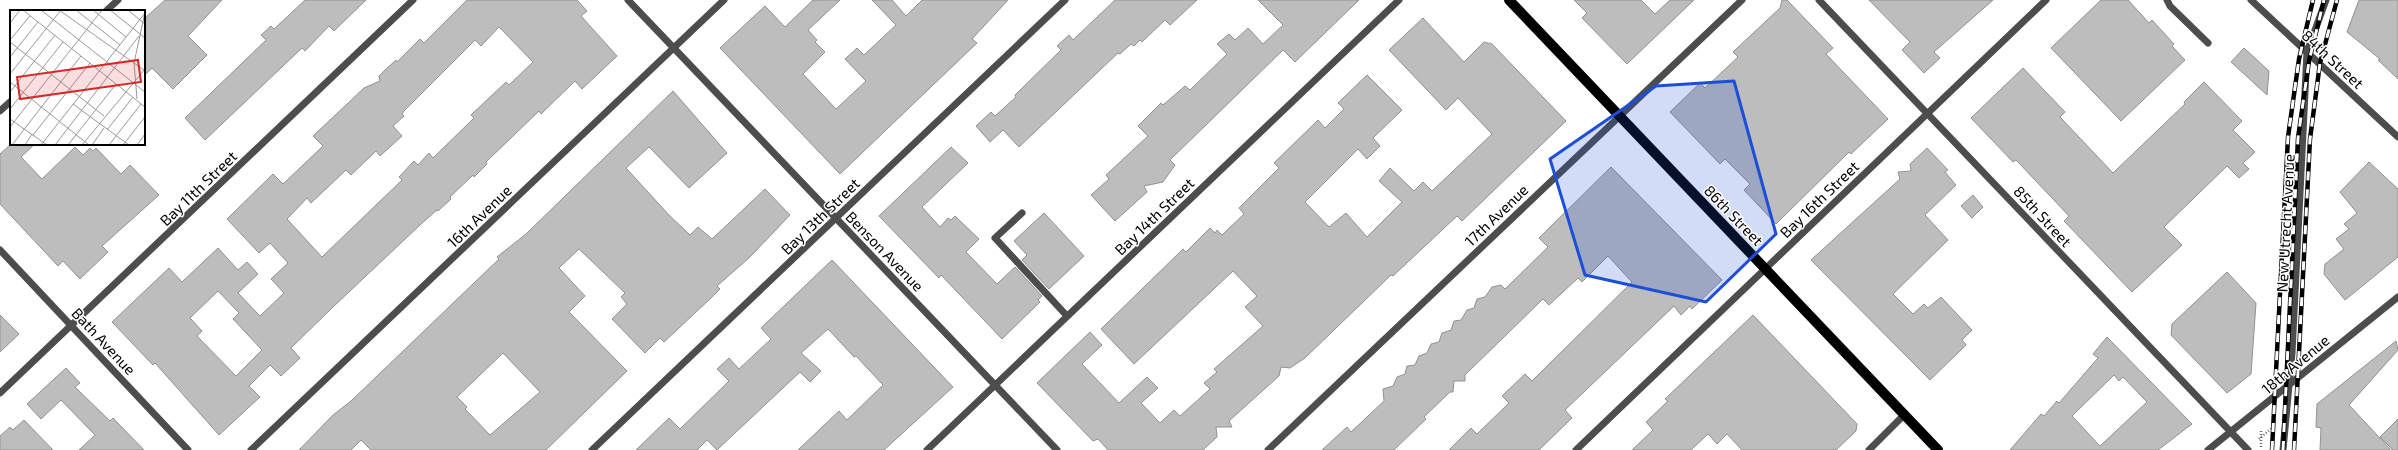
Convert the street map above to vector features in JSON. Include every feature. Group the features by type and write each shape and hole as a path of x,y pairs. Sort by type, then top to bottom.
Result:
{"main road":[{"name":"86th Street","path":"1509,0 1938,450"}],"street":[{"path":"107,10 118,0"},
{"name":"Bay 11th Street","path":"0,393 413,0"},
{"name":"Benson Avenue","path":"628,0 1057,450"},
{"name":"16th Avenue","path":"251,450 724,0"},
{"name":"Bay 13th Street","path":"592,450 1065,0"},
{"name":"Bay 14th Street","path":"927,450 1399,0"},
{"name":"17th Avenue","path":"1268,450 1742,0"},
{"name":"85th Street","path":"1820,0 2248,450"},
{"name":"Bay 16th Street","path":"1576,450 1766,270 1927,112 2046,0"},
{"path":"2167,0 2170,6 2208,43"},
{"name":"84th Street","path":"2251,0 2398,137"},
{"name":"New Utrecht Avenue","path":"2283,450 2289,385 2307,52 2326,0"},
{"path":"0,111 10,102"},
{"path":"1022,213 995,238 1067,316"},
{"name":"Bath Avenue","path":"0,250 188,450"},
{"name":"18th Avenue","path":"2208,450 2397,300"},
{"path":"1868,450 1904,415"}],"path":[{"path":"2260,438 2275,425"},
{"path":"2261,431 2260,438 2262,448"}],"highlighted area":[{"path":"1734,81 1776,234 1706,302 1585,275 1550,159 1656,86"}],"building":[{"path":"165,0 222,0 188,36 207,55 173,89 152,68 145,75 145,18"},
{"path":"305,0 366,0 334,31 329,26 305,51 302,48 205,140 185,118 266,40 261,35 271,26 274,29"},
{"path":"467,0 577,0 587,11 581,16 617,56 582,89 575,81 541,114 539,111 486,162 487,164 474,177 473,175 450,197 451,199 420,225 332,308 291,348 300,358 281,376 270,365 249,386 260,397 219,435 155,363 153,365 112,322 169,268 182,282 218,248 238,270 247,262 258,274 238,293 260,316 284,293 271,279 288,263 270,243 259,253 227,219 273,174 283,184 323,146 313,136 364,88 380,81 379,76 396,60 397,62 420,39 424,43","holes":["499,27 533,62 509,85 506,82 471,115 474,118 433,158 429,153 418,165 414,161 399,177 402,180 322,257 287,219 307,198 311,203 346,170 351,175 376,151 380,156 402,136 393,126 404,116 402,114 404,111 475,40 481,46","218,291 239,313 233,319 262,350 236,376 197,336 202,331 190,318"]},
{"path":"813,0 840,0 808,30 817,40 815,42 825,52 803,74 836,109 866,81 845,59 857,48 864,55 896,25 872,0 892,0 906,16 922,0 1008,0 972,39 977,43 840,174 720,48 765,6 785,27"},
{"path":"1115,0 1197,0 1170,25 1165,20 1142,42 1140,40 1134,46 1131,44 1120,54 1118,53 1019,147 1003,130 990,142 976,126 991,112 995,116 1016,97 1015,95 1061,50 1057,46 1069,35 1073,40"},
{"path":"1258,0 1359,0 1295,62 1283,50 1170,160 1175,165 1163,182 1144,186 1147,192 1115,221 1091,195 1109,179 1106,175 1148,136 1138,126 1161,103 1163,105 1185,86 1190,90 1227,54 1217,44 1229,34 1235,40 1248,28 1263,44 1283,25"},
{"path":"1574,0 1641,0 1655,14 1670,0 1694,0 1627,64 1582,18 1587,13"},
{"path":"1782,0 1787,0 1833,48 1826,54 1888,119 1851,154 1849,152 1776,224 1744,190 1750,184 1725,159 1720,164 1670,112 1700,83 1705,88 1738,57 1733,52 1780,8"},
{"path":"1869,0 1993,0 1934,52 1940,58 1924,73 1902,50 1910,42"},
{"path":"2101,0 2128,0 2149,23 2152,20 2174,44 2172,46 2185,60 2121,121 2051,48"},
{"path":"2359,0 2398,0 2398,79 2378,60 2380,59 2347,32"},
{"path":"1423,18 1464,62 1484,42 1492,44 1566,121 1462,221 1457,216 1393,276 1391,275 1305,358 1290,368 1281,367 1279,376 1229,421 1232,427 1216,427 1217,437 1203,450 1108,450 1098,439 1093,441 1037,383 1090,332 1102,345 1082,364 1119,403 1147,377 1158,388 1141,403 1160,423 1174,410 1180,416 1210,389 1204,383 1217,372 1214,369 1263,326 1245,307 1257,296 1233,271 1134,364 1101,329 1183,249 1186,252 1210,228 1215,233 1217,230 1222,235 1244,214 1239,208 1279,168 1274,163 1318,120 1325,128 1344,109 1338,103 1367,75 1402,110 1373,138 1380,146 1367,159 1358,149 1305,202 1329,227 1346,213 1367,237 1402,202 1379,181 1390,168 1414,191 1423,182 1432,191 1492,134 1458,98 1446,110 1389,50"},
{"path":"2244,48 2269,71 2267,95 2231,62"},
{"path":"2023,68 2065,112 2060,117 2113,173 2185,104 2184,102 2204,82 2242,121 2233,130 2255,152 2243,163 2249,169 2239,178 2227,166 2164,227 2182,245 2132,292 2064,221 2069,216 2016,160 2013,162 1971,118"},
{"path":"673,91 727,153 689,188 649,147 626,168 669,215 690,235 698,227 712,239 765,189 790,215 750,257 717,286 720,289 709,300 664,342 660,338 645,353 612,319 627,304 621,297 625,293 579,249 559,268 585,296 569,312 627,371 546,450 371,450 361,440 351,450 299,450 333,415 351,401 499,259 497,257 526,234","holes":["503,353 540,392 490,435 465,409 467,407 457,397"]},
{"path":"10,145 34,145 21,157 42,179 75,147 83,155 90,148 93,151 96,148 121,174 130,165 159,195 102,246 108,252 80,279 63,261 58,266 0,204 0,154"},
{"path":"951,147 968,163 922,207 940,227 948,218 951,220 955,216 979,239 966,252 997,284 1015,267 1042,296 1038,300 1040,302 1002,339 941,275 939,278 879,216"},
{"path":"1927,148 1948,170 1945,172 1956,185 1925,215 1948,240 1893,294 1913,314 1924,304 1928,308 1941,297 1972,330 1962,340 1966,345 1930,380 1811,260 1900,179 1898,172 1911,171 1910,164"},
{"path":"2369,162 2398,189 2398,257 2345,300 2324,274 2325,264 2344,249 2336,239 2349,229 2344,224 2357,213 2340,192"},
{"path":"1611,167 1722,280 1692,309 1690,306 1681,315 1674,306 1565,410 1572,418 1539,450 1449,450 1471,428 1477,434 1509,403 1502,396 1525,374 1532,381 1632,282 1608,256 1582,282 1578,278 1549,305 1543,299 1465,375 1465,381 1454,381 1453,392 1450,392 1424,417 1426,419 1394,450 1322,450 1347,427 1351,432 1384,401 1383,389 1393,386 1397,377 1405,374 1407,366 1415,365 1419,356 1427,353 1431,344 1439,342 1442,333 1451,330 1454,321 1461,320 1467,310 1474,308 1477,299 1485,297 1492,287 1501,285 1505,289 1548,247 1539,238"},
{"path":"1973,195 1983,207 1972,218 1961,206"},
{"path":"1044,213 1084,256 1049,289 1022,260 1027,255 1014,241"},
{"path":"832,260 953,387 884,450 798,450 839,411 847,420 883,385 828,329 801,353 821,371 810,382 800,372 717,450 707,440 697,450 636,450 669,418 680,429 729,381 717,369 729,358 739,369 771,339 761,328"},
{"path":"2227,272 2256,303 2251,374 2227,393 2171,335 2172,324"},
{"path":"0,315 19,334 0,352"},
{"path":"1753,315 1857,424 1856,431 1836,450 1742,450 1727,434 1717,444 1708,434 1691,450 1632,450 1653,430 1646,422 1668,401 1665,399"},
{"path":"2107,337 2192,424 2158,450 2010,450 2041,414 2044,416 2057,401 2059,403 2098,358 2093,354","holes":["2114,375 2119,381 2123,377 2147,402 2100,446 2072,416"]},
{"path":"2396,341 2398,350 2349,405 2391,450 2320,450 2321,428 2316,427 2317,404"},
{"path":"66,368 80,383 75,387 110,421 113,418 144,450 79,450 95,435 61,400 41,419 27,404"},
{"path":"2398,419 2398,450 2393,450 2380,437"},
{"path":"24,420 53,450 0,450 0,436 10,427 13,430"}],"railway":[{"path":"2272,450 2288,137 2299,59 2313,0"},
{"path":"2283,450 2298,138 2309,61 2324,0"},
{"path":"2294,450 2310,139 2320,63 2337,0"}]}
